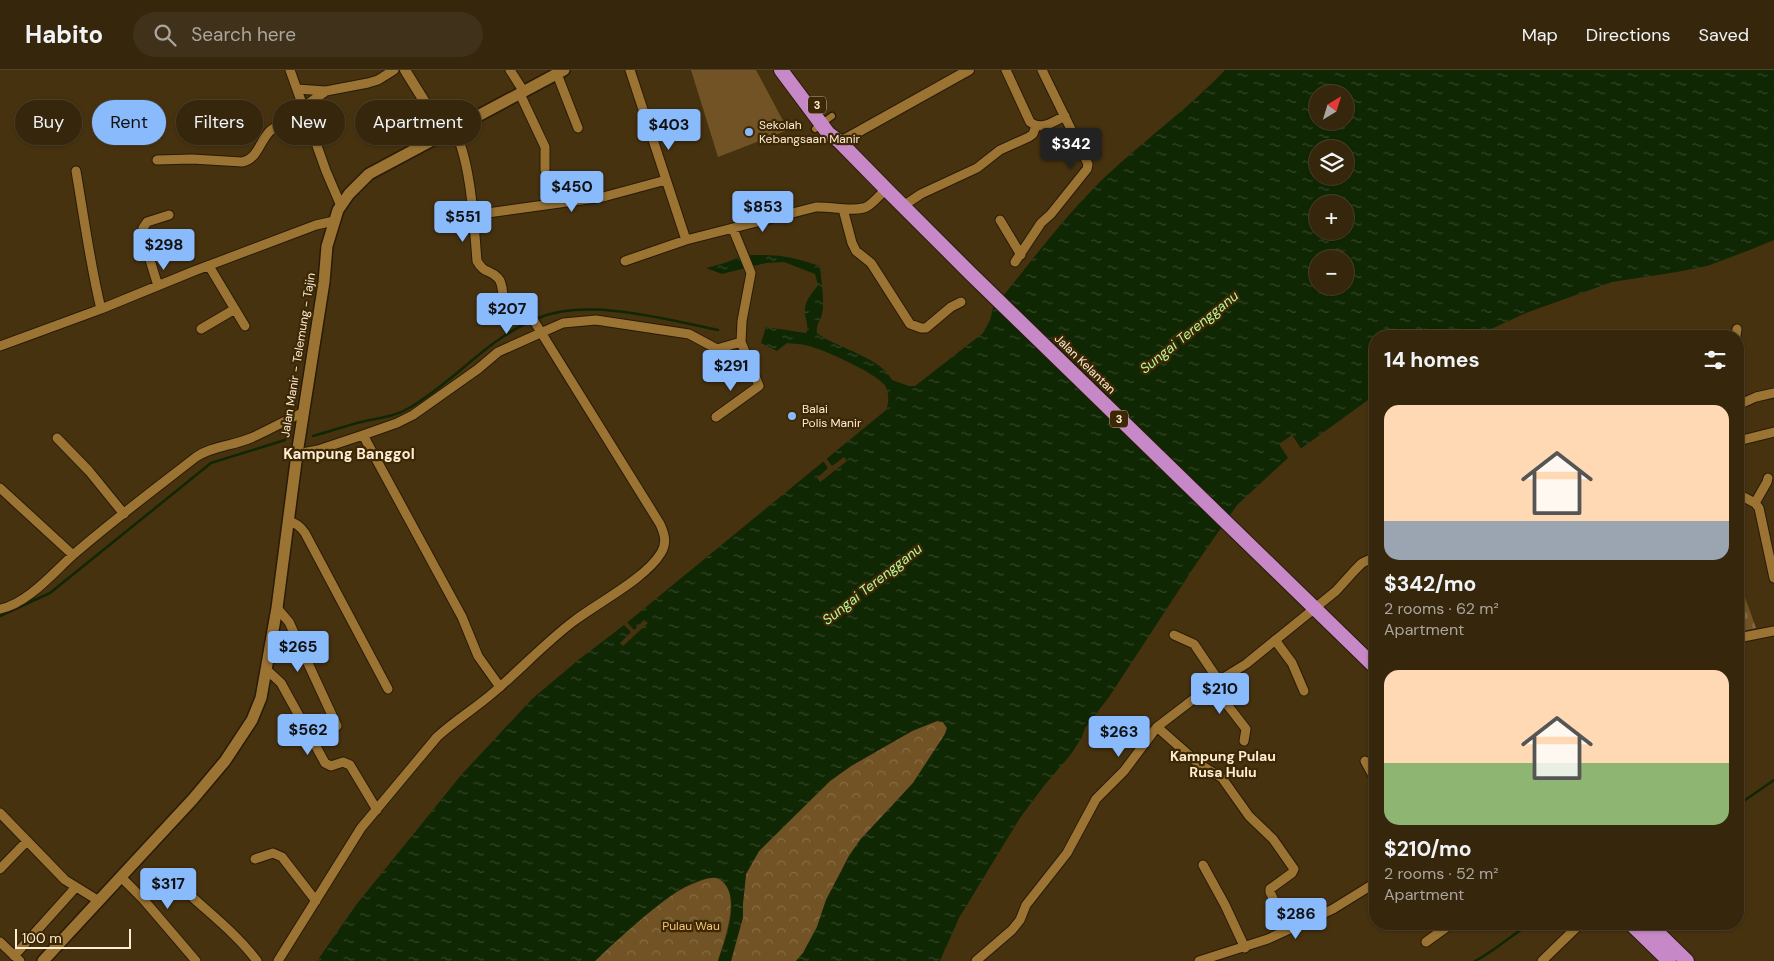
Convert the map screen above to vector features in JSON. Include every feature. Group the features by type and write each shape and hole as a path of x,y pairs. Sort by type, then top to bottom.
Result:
{"highway":[{"name":"Jalan Kelantan","path":"781,70 840,142 886,189 1369,661"},
{"name":"Jalan Kelantan","path":"792,70 824,122"},
{"path":"1637,930 1669,961"},
{"path":"1655,930 1687,961"}],"main road":[{"name":"Jalan Manir - Telemung - Tajin","path":"481,114 561,72"},
{"name":"Jalan Manir - Telemung - Tajin","path":"43,961 194,798 238,744 252,720 261,698 267,670 297,454 320,309 327,246 334,221 341,206 357,184 369,174 422,145"}],"street":[{"path":"290,70 301,100"},
{"path":"297,89 326,91 368,84 394,70"},
{"path":"405,70 426,100"},
{"path":"510,70 522,93 544,147 545,170"},
{"path":"630,70 686,240"},
{"path":"840,142 969,70"},
{"path":"1006,70 1030,122 1036,126 1043,127 1065,116"},
{"path":"1000,220 1018,258 1041,223 1051,214 1087,168 1087,161 1042,70"},
{"path":"561,72 578,128"},
{"path":"313,100 326,91"},
{"path":"904,206 921,194 977,168 1000,150 1029,138 1036,126"},
{"path":"157,160 248,161 255,155 266,136 273,131"},
{"path":"318,145 341,206"},
{"path":"278,961 352,842 437,737 500,687 572,622 645,571 660,555 666,541 660,524 530,313 507,306 502,283 498,278 481,268 477,261 473,215 461,145"},
{"path":"76,172 87,230 92,272 101,309"},
{"path":"473,215 603,197 666,180"},
{"path":"625,261 686,240 816,207 828,206 855,210 867,207 886,189"},
{"path":"843,209 856,251 871,264 910,324 926,328 951,307 961,302"},
{"path":"158,286 146,247 143,228 147,222 168,215"},
{"path":"0,346 101,309 316,225 334,221"},
{"path":"716,417 759,386 741,342 742,321 751,273 733,229"},
{"path":"209,266 245,326"},
{"path":"201,328 235,309"},
{"path":"297,454 318,450 397,423 413,415 478,369 498,352 540,331 563,323 596,320 689,334 717,349 741,342"},
{"path":"1744,402 1756,397 1774,393"},
{"path":"0,609 15,605 73,555 206,451 251,438 304,412"},
{"path":"1744,439 1774,432"},
{"path":"363,435 462,617 478,656 500,687"},
{"path":"57,438 89,472 124,514"},
{"path":"1755,503 1768,478"},
{"path":"0,488 73,555"},
{"path":"1744,497 1755,503 1759,508 1774,578"},
{"path":"288,521 295,522 301,526 388,689"},
{"path":"976,961 1012,930 1020,920 1026,905 1067,853 1096,799 1124,771 1156,727 1216,683 1246,664 1336,591 1362,563 1369,560"},
{"path":"277,608 289,622 337,726"},
{"path":"1744,637 1774,632"},
{"path":"1174,635 1194,644 1216,683 1246,729 1244,741"},
{"path":"1275,640 1292,663 1304,691"},
{"path":"267,670 281,683 325,763 331,766 343,762 350,765 376,810"},
{"path":"1156,727 1199,764 1222,778 1249,816 1273,839 1294,869 1292,873 1270,889 1288,930"},
{"path":"1365,761 1369,768"},
{"path":"0,814 65,880 99,901"},
{"path":"0,869 26,842"},
{"path":"255,859 273,853 282,857 316,901"},
{"path":"1203,865 1225,905 1245,948"},
{"path":"121,877 143,899 196,961"},
{"path":"174,881 196,902 213,914 244,944 257,961"},
{"path":"0,942 17,958 76,887"},
{"path":"1199,961 1245,948 1288,930 1333,909 1369,887"},
{"path":"1426,942 1443,930"},
{"path":"1542,961 1574,930"}],"green space":[{"path":"691,70 756,70 788,130 718,157"},
{"path":"1744,595 1756,628 1744,631"},
{"path":"937,721 943,722 947,728 945,734 913,783 860,840 849,856 826,900 817,927 803,953 796,961 731,961 743,917 746,874 759,851 830,781 851,766 912,731"},
{"name":"Pulau Wau","path":"711,877 722,881 728,889 731,900 728,926 718,961 595,961 637,922 671,896 685,887"}],"water":[{"name":"Sungai Terengganu","path":"1225,70 1774,70 1774,240 1707,266 1612,282 1526,313 1489,330 1369,330 1369,399 1288,458 1237,505 1109,697 1085,728 1072,753 1020,818 959,918 940,961 796,961 803,953 817,927 826,900 849,856 860,840 913,783 945,734 947,728 943,722 937,721 912,731 851,766 830,781 759,851 746,874 743,917 731,961 718,961 728,931 731,898 728,889 721,880 715,878 697,881 673,894 646,915 595,961 317,961 356,905 462,774 532,699 886,410 888,393 886,387 875,377 855,365 834,355 803,345 787,343 777,351 761,343 766,327 806,333 805,306 818,285 815,274 784,262 766,263 722,274 706,268 739,257 755,255 799,259 820,266 823,303 817,333 879,365 892,380 909,386 915,386 983,333 990,320 993,308 1047,241 1090,192 1120,163 1181,111"}],"pier":[{"path":"1292,435 1302,450 1288,458 1279,444"},
{"path":"844,457 847,461 820,482 817,478 828,468 823,461 826,458 832,466"},
{"path":"644,620 648,623 623,646 620,643 631,632 624,625 627,622 634,630"}],"waterway":[{"path":"536,319 556,313 578,310 602,310 651,316 718,330"},
{"path":"313,436 403,411 440,387 498,340 531,321"},
{"path":"0,616 50,593 211,463 285,440"},
{"path":"1744,801 1774,780"},
{"path":"1475,961 1521,930"}],"place":[{"name":"Sekolah Kebangsaan Manir","path":"749,132"},
{"name":"Balai Polis Manir","path":"792,416"}],"district":[{"name":"Kampung Banggol","path":"349,454"},
{"name":"Kampung Pulau Rusa Hulu","path":"1223,764"}]}
